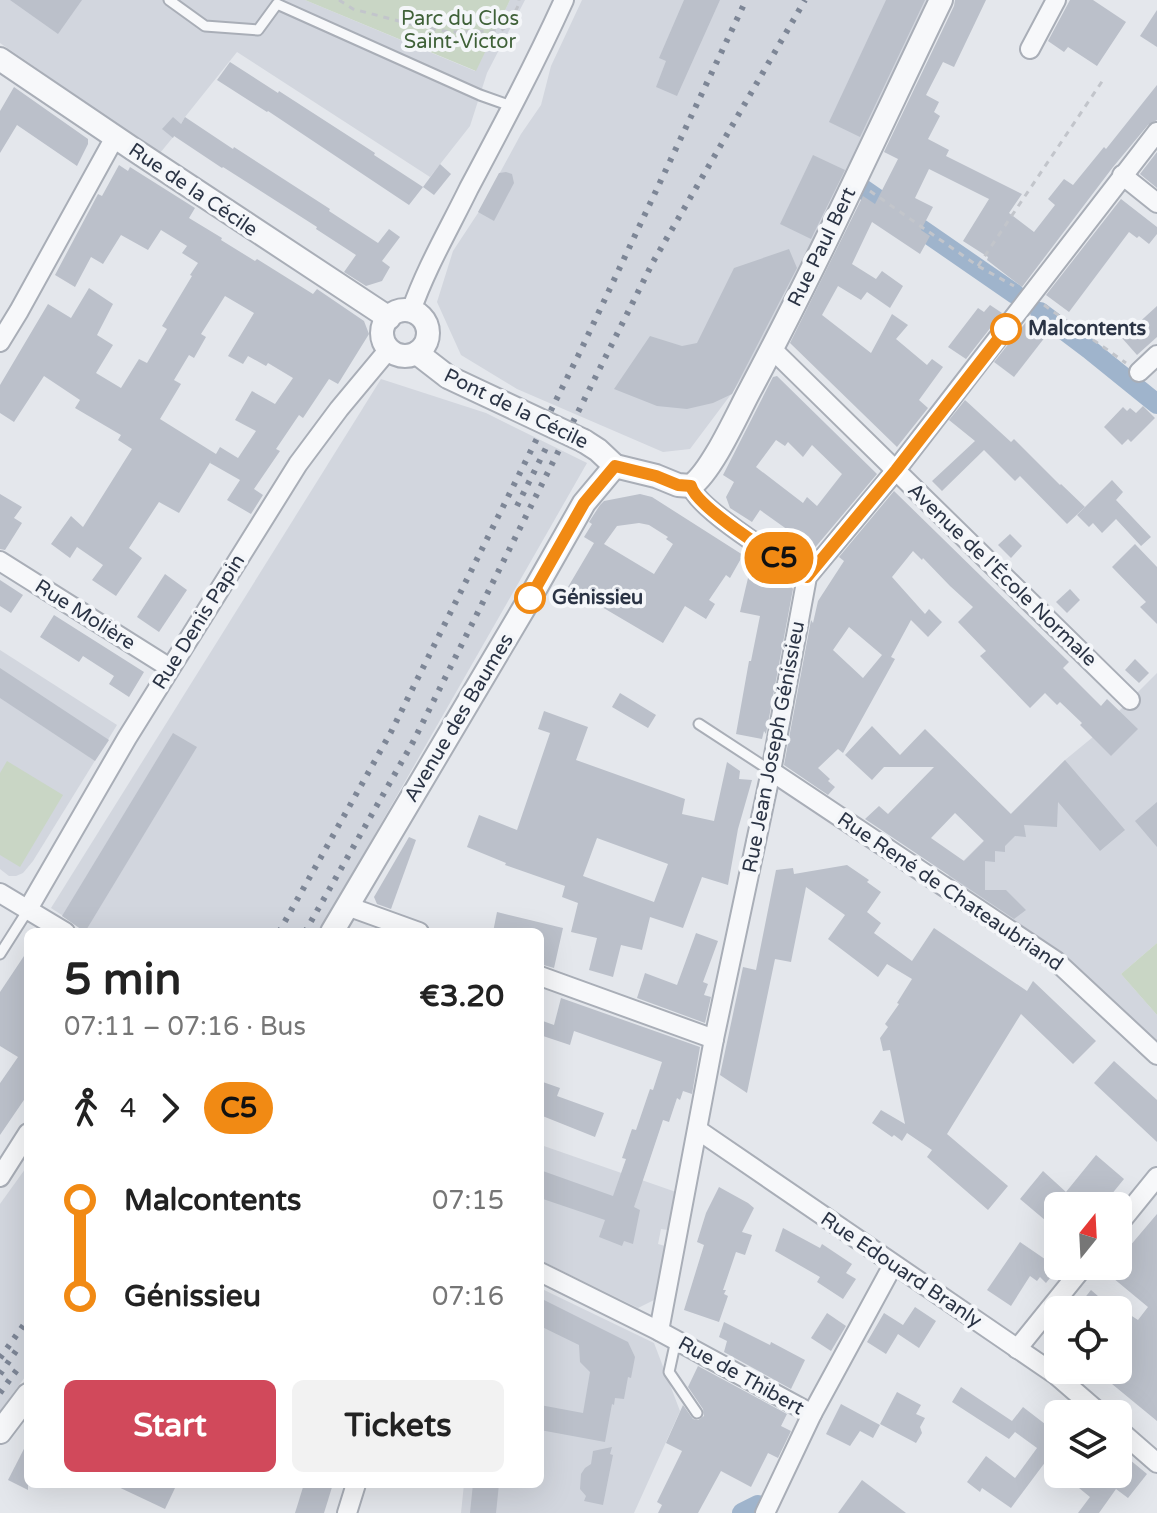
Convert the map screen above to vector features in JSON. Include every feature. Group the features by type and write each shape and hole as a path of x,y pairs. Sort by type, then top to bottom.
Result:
{"street":[{"path":"411,311 419,287 564,0"},
{"name":"Rue Paul Bert","path":"691,486 708,467 772,349 941,0"},
{"path":"1030,49 1056,0"},
{"name":"Rue de la Cécile","path":"0,59 389,318"},
{"name":"Rue Jean Joseph Génissieu","path":"668,1335 714,1039 771,771 807,577 896,470 1157,132"},
{"path":"0,342 115,137"},
{"path":"1122,175 1157,203"},
{"path":"403,311 411,311 425,322 428,339 417,353 402,356 389,349 382,334 389,318 403,311"},
{"name":"Rue Denis Papin","path":"28,909 127,738 298,464 389,349"},
{"name":"Avenue de l'École Normale","path":"772,349 1130,700"},
{"name":"Pont de la Cécile","path":"417,353 448,377 584,441 615,466"},
{"path":"1139,372 1157,355"},
{"path":"615,466 691,486 692,492 711,512 807,577"},
{"name":"Avenue des Baumes","path":"334,928 584,503 615,466"},
{"name":"Rue Molière","path":"0,561 170,668"},
{"name":"Rue René de Chateaubriand","path":"771,771 1056,961 1157,1055"},
{"path":"0,893 59,928"},
{"path":"347,906 408,928"},
{"path":"544,977 714,1039"},
{"name":"Rue Edouard Branly","path":"698,1130 1056,1375 1085,1400"},
{"path":"0,1177 24,1139"},
{"path":"1132,1208 1157,1177"},
{"path":"812,1414 893,1265"},
{"name":"Rue de Thibert","path":"544,1274 668,1335 812,1414 765,1513"},
{"path":"1017,1349 1073,1280"},
{"path":"0,1432 24,1400"},
{"path":"1132,1441 1157,1463"},
{"path":"347,1513 355,1488"}],"lane":[{"path":"169,0 205,26 258,30 277,4 511,106"},
{"path":"699,724 771,771"},
{"path":"0,954 28,909"},
{"path":"668,1335 669,1372 697,1413"}],"path":[{"path":"339,0 353,9 449,32 500,31 508,26 519,0"},
{"path":"978,266 1103,80"},
{"path":"854,181 978,266 1032,295 1139,372"}],"shaded area":[{"path":"0,0 305,0 475,71 510,0 525,0 487,73 470,126 430,177 237,52 160,153 0,43"},
{"path":"582,0 928,0 764,344 690,449 663,452 517,389 461,355 437,302 453,251 541,105 551,66"},
{"path":"381,379 486,413 587,463 321,928 82,928 51,908"},
{"path":"0,650 117,725 33,861 16,876 9,876 0,869"},
{"path":"1157,673 1157,943 1121,974 1157,1015 1157,1055 1056,961 940,884"},
{"path":"544,1146 676,1192 668,1230 661,1229 658,1244 665,1246 654,1300 638,1308 544,1262"},
{"path":"24,1171 24,1378 0,1411 0,1204"},
{"path":"544,1290 654,1343 680,1411 634,1513 461,1513 464,1488 544,1488"}],"green space":[{"name":"Parc du Clos Saint-Victor","path":"305,0 510,0 476,71"},
{"path":"7,761 63,795 20,867 0,855 0,773"},
{"path":"1157,943 1157,1015 1121,974"}],"building":[{"path":"10,0 82,0 58,34"},
{"path":"684,0 720,0 677,96 656,87 666,61 659,58"},
{"path":"886,0 925,0 860,137 829,122"},
{"path":"955,0 986,0 954,67 943,62 926,95 939,102 934,112 940,116 928,139 949,150 946,156 1022,194 1009,213 1034,232 1055,205 1048,199 1064,179 1073,185 1157,85 1157,120 1148,125 1113,167 1022,287 987,260 988,257 963,241 989,199 929,169 915,198 933,207 921,230 930,236 920,254 872,222 852,264 876,279 882,271 903,286 890,308 867,292 861,300 838,286 822,315 871,353 892,314 908,325 896,339 927,365 932,359 943,367 919,400 928,408 897,447 790,343 863,196 875,204 898,159 884,152"},
{"path":"1070,0 1093,0 1126,22 1097,66 1068,47 1064,52 1048,41"},
{"path":"1157,10 1157,47 1140,36"},
{"path":"230,62 375,153 423,187 409,205 217,80"},
{"path":"14,87 88,139 77,166 17,125 0,153 0,111"},
{"path":"173,117 181,124 185,117 234,147 378,243 389,229 400,237 382,261 390,267 382,281 366,286 344,272 356,255 317,227 173,138 162,129"},
{"path":"1157,152 1157,188 1140,174"},
{"path":"813,155 845,170 811,239 780,224"},
{"path":"440,164 451,174 434,195 423,187"},
{"path":"119,165 128,171 130,167 195,208 189,218 313,294 317,289 364,321 369,334 338,384 329,379 303,418 299,415 276,449 280,451 254,489 263,495 251,514 227,500 240,480 211,461 179,513 159,502 129,548 142,558 116,596 92,580 103,565 77,547 70,558 51,544 71,516 83,527 132,449 118,440 121,435 75,408 80,400 44,376 14,422 0,413 0,385 48,304 71,318 89,288 113,304 97,335 113,345 96,373 121,388 139,359 147,363 167,329 162,326 192,276 198,263 182,253 187,246 161,230 148,250 121,235 103,264 91,257 75,287 55,275 98,194 102,196","holes":["225,296 254,313 228,356 243,364 248,356 266,366 268,363 293,378 275,404 252,391 235,420 256,431 238,458 220,447 216,454 160,419 181,384 174,380 189,355 194,358 206,337 201,334"]},
{"path":"499,173 512,174 514,183 494,221 478,212"},
{"path":"1121,199 1157,227 1157,234 1149,244 1129,232 1069,312 1046,295"},
{"path":"789,249 797,268 732,394 713,403 687,409 657,406 614,389 650,336 682,346 697,343 734,268"},
{"path":"990,305 1002,313 966,359 948,347 978,308 984,312"},
{"path":"1157,306 1157,337 1137,355 1122,338"},
{"path":"1030,317 1049,332 1014,377 994,362"},
{"path":"777,376 877,474 813,550 807,545 801,554 780,540 788,530 760,510 752,522 730,508 726,497 734,482 723,475 773,377","holes":["776,440 785,446 788,442 803,457 812,445 842,474 817,506 807,497 803,503 756,467"]},
{"path":"965,400 1011,442 1014,439 1085,507 1067,524 1020,476 1015,481 984,450 942,491 932,481 975,441 949,420"},
{"path":"1143,406 1155,418 1131,442 1128,439 1122,445 1104,427 1123,407 1136,413"},
{"path":"1112,480 1123,492 1116,500 1151,537 1141,546 1116,519 1102,533 1093,523 1089,527 1077,515"},
{"path":"894,491 1069,662 1063,668 1101,706 1107,699 1138,729 1111,756 1060,702 1057,705 1045,693 1030,708 980,656 986,651 958,622 973,607 913,551 892,577 925,614 929,609 942,622 928,637 911,620 891,657 895,659 843,753 838,749 818,768 835,787 828,795 784,765 811,620 813,623 818,601 844,561 839,557","holes":["849,627 882,655 863,678 833,650"]},
{"path":"0,494 22,507 14,518 22,523 5,550 0,549"},
{"path":"640,494 652,497 743,555 730,578 726,575 709,600 715,604 706,619 685,606 663,643 568,587 594,543 584,537 592,524 589,522 604,501","holes":["649,525 673,544 654,574 604,544 617,526"]},
{"path":"1010,534 1022,546 1011,558 998,545"},
{"path":"1135,544 1157,567 1157,624 1140,607 1146,602 1112,567"},
{"path":"752,561 793,589 766,734 764,731 762,739 736,734 760,616 740,612"},
{"path":"165,574 187,590 159,632 137,617"},
{"path":"0,580 23,595 11,613 0,606"},
{"path":"1070,589 1080,600 1067,613 1056,602"},
{"path":"54,615 144,672 129,697 109,684 114,676 83,656 79,662 40,637"},
{"path":"1135,659 1149,673 1139,683 1125,670"},
{"path":"0,668 109,740 95,761 0,698"},
{"path":"620,693 656,715 648,728 612,707"},
{"path":"544,711 588,727 576,760 685,799 682,814 714,821 727,762 740,771 739,779 752,780 738,829 728,885 702,877 683,928 650,917 642,950 621,945 613,977 589,970 597,938 571,932 578,903 562,897 565,886 505,865 467,847 479,815 517,830 550,733 538,729","holes":["597,838 668,864 654,902 583,876"]},
{"path":"872,726 900,755 925,729 1011,814 1065,760 1125,830 1100,851 1058,802 1057,827 1024,825 1026,837 1015,836 1005,846 1005,852 995,851 995,862 985,861 985,890 1006,890 1026,910 1014,919 865,819 879,806 888,814 934,767 884,767 872,780 845,755","holes":["955,813 984,841 964,861 931,838"]},
{"path":"173,733 197,747 87,928 79,928 62,916"},
{"path":"1157,802 1157,847 1135,821"},
{"path":"409,837 416,840 391,909 377,904 374,897"},
{"path":"847,865 881,892 867,912 881,923 874,933 912,961 934,928 1027,991 1033,981 1096,1041 1073,1064 1021,1014 947,1134 1008,1186 988,1210 927,1157 932,1150 907,1133 902,1141 872,1123 881,1110 905,1124 890,1050 883,1051 880,1038 912,979 887,964 878,977 828,939 845,915 806,887 791,962 775,959 747,1093 720,1075 743,967 756,970 776,870 793,868 794,874"},
{"path":"497,912 563,928 554,968 544,965 544,928 494,928"},
{"path":"696,933 718,941 703,982 708,984 704,995 711,997 705,1023 637,998 645,973 677,985"},
{"path":"24,956 24,1100 0,1135 0,1083 18,1057 0,1046 0,992"},
{"path":"561,998 700,1047 692,1094 683,1091 680,1100 677,1098 669,1122 663,1120 634,1207 640,1210 633,1244 624,1241 622,1246 599,1237 605,1220 544,1199 544,1171 613,1196 626,1159 622,1158 632,1129 636,1130 662,1062 574,1031 570,1045 544,1036 544,1021 554,1025"},
{"path":"1114,1061 1157,1100 1157,1142 1094,1083"},
{"path":"544,1082 560,1088 557,1096 604,1113 595,1137 544,1117"},
{"path":"1096,1155 1124,1179 1113,1192 1066,1192"},
{"path":"1043,1171 1066,1192 1044,1192 1044,1219 1020,1199"},
{"path":"719,1187 754,1208 742,1232 752,1235 745,1255 736,1252 723,1290 728,1296 719,1322 684,1310 704,1245 697,1242 706,1213"},
{"path":"1157,1214 1157,1421 1112,1384 1132,1384 1132,1316 1138,1320 1148,1307 1115,1280 1132,1280 1132,1243"},
{"path":"783,1228 820,1248 822,1244 852,1264 846,1273 856,1279 843,1299 817,1282 820,1277 775,1251"},
{"path":"1020,1242 1044,1258 1044,1280 1048,1280 1046,1283 1040,1277 1037,1281 1030,1276 1011,1306 987,1290"},
{"path":"544,1300 628,1342 635,1357 624,1399 615,1398 612,1404 605,1442 544,1431 544,1406 583,1413 590,1372 580,1362 579,1345 544,1328"},
{"path":"915,1307 936,1321 919,1348 898,1334 886,1354 867,1342 884,1313 903,1325"},
{"path":"827,1313 846,1326 831,1351 811,1338"},
{"path":"724,1322 805,1360 791,1389 724,1352 727,1341 719,1337"},
{"path":"698,1366 787,1414 781,1426 791,1431 778,1458 768,1453 751,1487 721,1471 698,1513 658,1513 662,1505 657,1502 682,1451 666,1443 683,1405 693,1419 704,1416 703,1409 688,1387"},
{"path":"961,1387 1012,1421 1023,1407 1044,1423 1044,1464 1011,1508 982,1488 980,1492 967,1482 986,1456 1015,1478 1037,1448 1015,1432 1009,1439 952,1402"},
{"path":"897,1392 921,1405 916,1414 925,1418 916,1443 880,1424"},
{"path":"841,1404 880,1425 873,1438 860,1431 850,1446 826,1434"},
{"path":"612,1447 603,1505 584,1501 586,1496 580,1489 581,1474 591,1464 593,1451"},
{"path":"24,1449 24,1488 8,1480"},
{"path":"1132,1462 1147,1474 1128,1498 1116,1489 1099,1513 1078,1513 1090,1497 1079,1488 1132,1488"},
{"path":"862,1480 906,1513 838,1513"},
{"path":"120,1488 175,1488 165,1509"},
{"path":"303,1488 332,1488 324,1513 295,1513"},
{"path":"473,1488 499,1488 496,1513 470,1513"}],"waterway":[{"path":"863,189 1015,294"},
{"path":"1040,312 1157,404"},
{"path":"742,1513 758,1505"}],"railway":[{"path":"281,928 391,732 580,352 746,0"},
{"path":"307,928 413,742 653,262 805,0"},
{"path":"517,506 549,442"},
{"path":"0,1358 24,1325"},
{"path":"0,1374 16,1351"},
{"path":"0,1393 19,1367"}],"bus line":[{"name":"C5","path":"530,598 584,503 615,466 691,486 692,492 711,512 807,577 896,470 1006,329"}],"place":[{"name":"Malcontents","path":"1006,329"},
{"name":"Génissieu","path":"530,598"}]}
